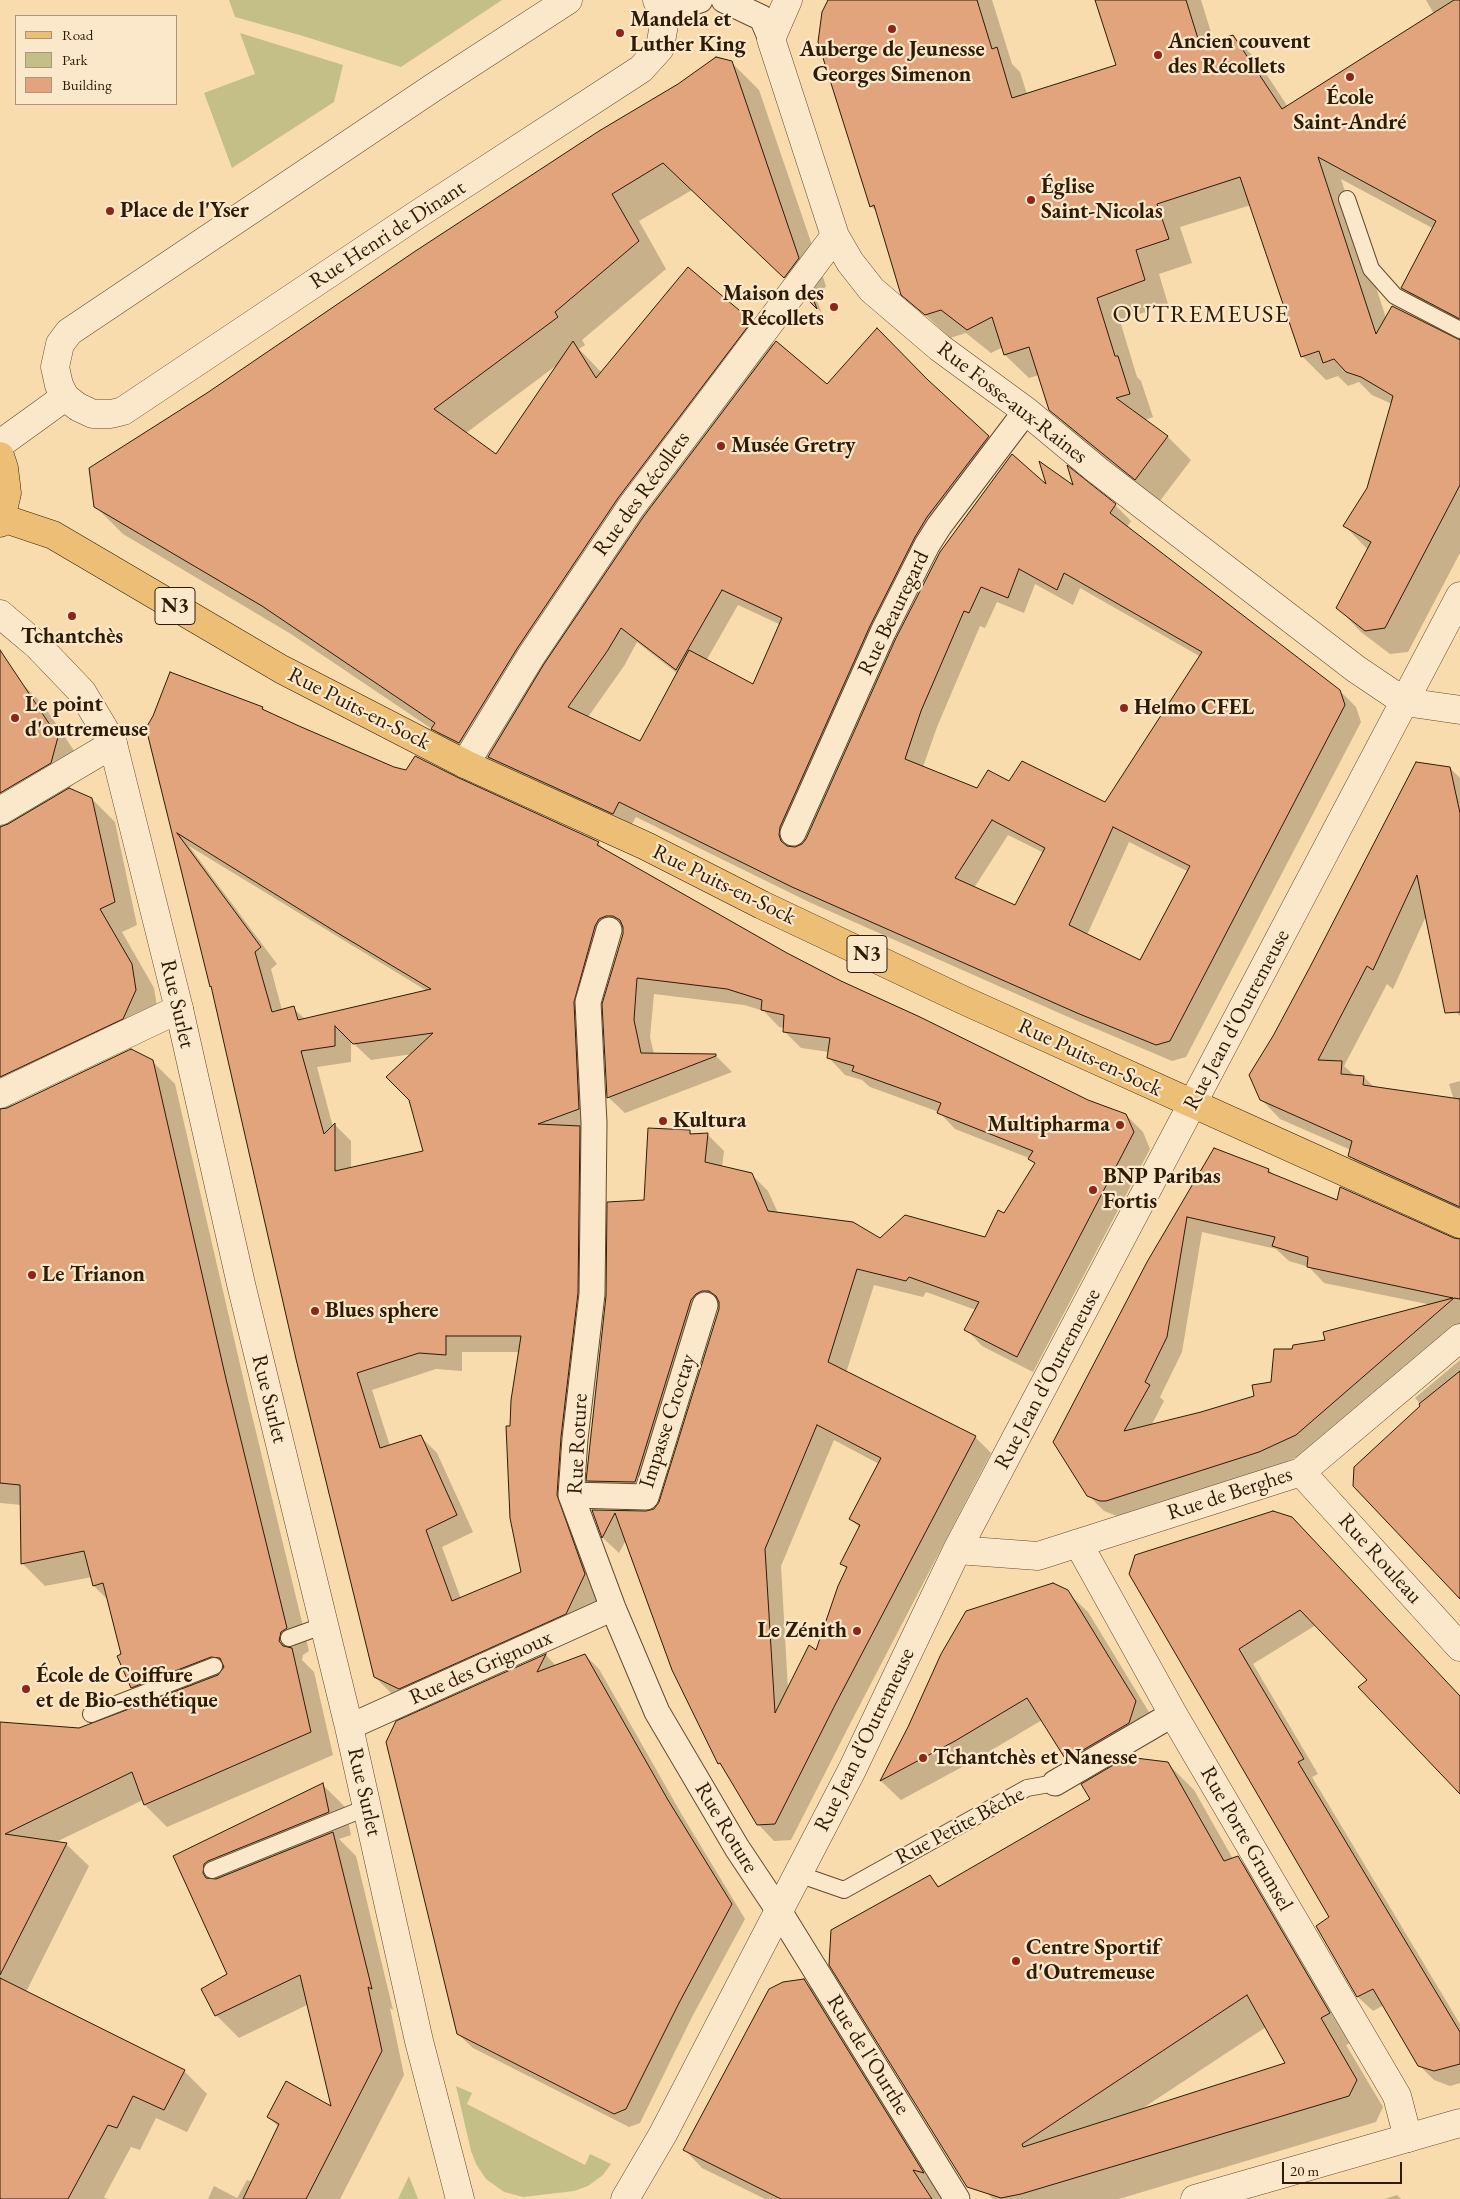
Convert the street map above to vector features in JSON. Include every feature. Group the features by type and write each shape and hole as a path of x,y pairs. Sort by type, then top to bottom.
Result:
{"main road":[{"name":"N3","path":"0,456 4,468 7,493 1,520"},
{"name":"Rue Puits-en-Sock","path":"1,520 53,535 281,669 465,764 646,846 762,905 963,1000 1192,1105 1460,1224"}],"street":[{"path":"0,444 65,397 58,385 55,367 60,344 69,332 434,87 568,0"},
{"path":"661,9 700,0"},
{"path":"724,0 762,18 772,39"},
{"path":"772,39 788,0"},
{"name":"Rue Henri de Dinant","path":"65,397 78,407 93,414 111,414 123,411 415,216 641,69 660,48 661,9"},
{"name":"Rue Fosse-aux-Raines","path":"772,39 835,236 850,262 872,290 940,348 1026,411 1097,470 1340,657 1405,702"},
{"name":"Rue des Récollets","path":"465,764 531,656 625,515 835,236"},
{"name":"Rue Beauregard","path":"793,833 883,632 927,545 939,526 1026,411"},
{"name":"Rue Jean d'Outremeuse","path":"625,2199 645,2166 852,1770 957,1550 1460,596"},
{"name":"Rue Surlet","path":"0,614 38,646 82,692 113,744 179,1009 241,1284 368,1807 422,2054 460,2199"},
{"path":"1405,702 1460,710"},
{"path":"0,811 113,744"},
{"name":"Rue Roture","path":"609,930 588,1002 594,1123 592,1294 575,1440 571,1495 614,1608 657,1712 737,1848 778,1911"},
{"path":"0,1094 179,1009"},
{"name":"Impasse Croctay","path":"571,1495 646,1497 705,1305"},
{"name":"Rue de Berghes","path":"957,1550 1038,1556 1301,1472 1460,1338"},
{"name":"Rue Rouleau","path":"1301,1472 1460,1647"},
{"name":"Rue Porte Grumsel","path":"1078,1543 1173,1714 1397,2096 1408,2138"},
{"name":"Rue des Grignoux","path":"349,1727 614,1608"},
{"name":"Rue Petite Bêche","path":"1055,1783 1173,1714"},
{"name":"Rue de l'Ourthe","path":"778,1911 957,2199"},
{"path":"1195,2199 1460,2123"}],"lane":[{"path":"1347,199 1371,269 1395,296 1460,330"},
{"path":"289,1638 325,1625"},
{"path":"91,1714 214,1666"},
{"name":"Rue Petite Bêche","path":"798,1874 844,1890 1027,1788 1055,1783"},
{"path":"212,1870 368,1807"}],"green space":[{"path":"229,0 502,0 401,67 235,17"},
{"path":"240,33 343,65 334,102 232,168 204,93 255,74"},
{"path":"456,2086 472,2093 467,2104 585,2165 590,2154 611,2164 603,2175 588,2186 574,2191 523,2197 504,2192 486,2179 476,2164 471,2151"},
{"path":"409,2176 418,2199 398,2199"}],"building":[{"path":"828,0 977,0 992,49 997,47 1012,98 1116,65 1095,0 1186,0 1200,45 1233,35 1282,109 1454,0 1460,0 1460,319 1401,288 1436,221 1318,157 1376,334 1392,306 1460,340 1460,485 1385,628 1365,631 1336,608 1371,542 1343,526 1367,488 1393,396 1361,377 1346,372 1334,359 1323,363 1319,351 1301,357 1240,177 1157,204 1169,239 1136,250 1145,280 1097,298 1115,356 1118,356 1130,394 1116,398 1168,436 1135,480 1049,410 1029,347 1004,355 992,317 967,330 941,310 925,315 901,295 874,205 870,207 818,42 822,12"},
{"path":"716,57 732,61 799,258 784,278 663,163 612,194 639,241 555,312 558,317 434,409 496,454 573,341 596,378 688,267 752,321 618,498 518,647 459,743 431,729 435,723 262,606 94,507 89,468 207,393 414,252 599,131 678,84"},
{"path":"811,293 817,309 807,299"},
{"path":"877,328 928,380 989,436 927,517 870,626 780,827 779,835 781,841 787,846 795,847 802,844 806,839 896,638 940,552 1012,454 1046,484 1039,461 1073,485 1067,465 1116,504 1110,513 1340,690 1345,705 1170,1041 1156,1045 1077,1013 792,887 619,802 613,814 488,757 544,664 644,516 776,341 827,384","holes":["1019,569 1057,590 1064,573 1202,652 1105,802 1022,761 1009,781 988,770 977,788 905,759 921,711 964,611 969,613 981,587 1008,598","722,590 782,618 753,684 689,650 640,741 568,707 621,628 676,670","992,820 1045,848 1015,905 955,878","1113,827 1190,866 1140,960 1069,925"]},
{"path":"0,650 58,737 51,763 0,793"},
{"path":"170,672 263,707 262,709 299,726 394,767 406,770 415,756 599,842 597,845 787,953 841,981 920,1017 1088,1100 1126,1114 1134,1132 1017,1357 964,1330 979,1302 909,1277 906,1281 857,1269 828,1362 976,1436 775,1824 757,1825 720,1763 718,1764 672,1670 615,1513 602,1538 592,1510 646,1511 654,1509 659,1502 719,1309 719,1302 716,1296 709,1291 702,1291 696,1294 691,1300 635,1482 586,1481 606,1296 607,1202 644,1200 648,1128 690,1130 690,1134 708,1133 705,1162 752,1173 768,1211 853,1222 880,1238 905,1215 985,1237 998,1210 1004,1213 1035,1163 1028,1159 1033,1151 937,1113 941,1103 852,1071 854,1066 827,1058 830,1038 783,1032 784,1015 761,1010 762,1000 727,989 637,978 634,1020 641,1053 716,1054 716,1056 607,1098 602,1004 623,934 623,927 620,920 613,916 599,919 595,926 574,1002 579,1109 538,1124 580,1126 578,1293 561,1437 557,1495 585,1574 566,1614 399,1689 374,1677 296,1359 211,986 146,728 153,716","holes":["177,833 431,989 298,1020 294,1006 272,1012 255,952 261,947","335,1026 353,1044 433,1033 386,1077 409,1100 423,1151 335,1171 335,1123 324,1134 301,1051 335,1046","446,1336 521,1336 511,1400 510,1426 506,1426 510,1518 521,1572 452,1601 426,1530 457,1515 421,1435 380,1448 357,1373 419,1353 446,1355","817,1425 881,1458 849,1519 860,1525 840,1564 847,1567 838,1586 816,1650 809,1645 775,1713 765,1549"]},
{"path":"1416,762 1450,767 1460,813 1460,1012 1445,1013 1417,875 1373,970 1367,966 1318,1060 1342,1061 1341,1074 1364,1076 1363,1085 1460,1099 1460,1207 1348,1156 1352,1141 1260,1100 1249,1075 1273,1036 1310,967"},
{"path":"69,788 92,798 115,902 100,909 132,964 136,990 123,1019 0,1077 0,827"},
{"path":"131,1049 153,1060 226,1379 287,1628 281,1632 279,1641 283,1646 292,1648 311,1732 144,1805 132,1772 5,1834 67,1843 0,1975 0,1722 79,1728 218,1675 224,1667 220,1658 211,1657 131,1688 117,1656 121,1654 103,1583 93,1586 84,1551 21,1564 20,1485 0,1483 0,1109 7,1108"},
{"path":"1214,1148 1269,1169 1268,1172 1337,1200 1340,1187 1460,1239 1460,1299 1454,1298 1296,1435 1259,1452 1106,1501 1100,1501 1087,1496 1053,1442 1147,1262","holes":["1187,1217 1275,1237 1272,1246 1308,1257 1307,1267 1453,1298 1323,1332 1325,1340 1293,1345 1292,1349 1274,1349 1271,1382 1252,1385 1254,1396 1201,1412 1124,1431 1150,1385 1145,1382 1167,1337"]},
{"path":"1460,1371 1460,1599 1353,1486 1354,1467 1420,1406 1419,1404"},
{"path":"1273,1511 1292,1517 1460,1696 1460,1794 1358,1687 1367,1680 1300,1610 1239,1649 1304,1759 1298,1762 1460,2032 1460,2064 1434,2071 1418,2066 1373,1989 1357,1997 1316,1926 1329,1917 1129,1574 1135,1555"},
{"path":"1053,1583 1068,1590 1136,1701 1129,1723 1066,1760 1027,1698 955,1741 880,1781 908,1727 941,1654 966,1611"},
{"path":"546,1654 537,1672 585,1654 668,1800 732,1904 679,2003 626,2109 614,2114 457,2034 386,1742 396,1721"},
{"name":"Centre Sportif d'Outremeuse","path":"1127,1757 1168,1762 1224,1861 1238,1856 1330,2013 1321,2018 1357,2080 1349,2096 1021,2194 1001,2198 967,2187 829,1965 831,1930 930,1875 938,1887 1090,1799 1081,1784","holes":["1247,1995 1285,2063 1023,2147 1022,2144"]},
{"path":"323,1783 329,1812 208,1861 204,1864 203,1873 206,1878 216,1879 333,1832 372,1989 368,1987 382,2051 306,2199 243,2199 279,2124 267,2117 286,2081 331,2106 300,1975 215,2016 201,1989 227,1974 173,1856"},
{"path":"0,1978 185,2070 164,2110 133,2096 117,2128 108,2125 68,2199 0,2199"},
{"path":"804,1979 924,2173 913,2170 932,2199 781,2199 683,2150 769,1989 783,1982"}],"place":[{"name":"Auberge de Jeunesse Georges Simenon","path":"892,29"},
{"name":"Mandela et Luther King","path":"620,33"},
{"name":"Ancien couvent des Récollets","path":"1158,55"},
{"name":"École Saint-André","path":"1350,77"},
{"name":"Église Saint-Nicolas","path":"1031,200"},
{"name":"Place de l'Yser","path":"110,211"},
{"name":"Maison des Récollets","path":"834,307"},
{"name":"Musée Gretry","path":"721,446"},
{"name":"Tchantchès","path":"72,616"},
{"name":"Helmo CFEL","path":"1124,708"},
{"name":"Le point d'outremeuse","path":"15,718"},
{"name":"Kultura","path":"663,1121"},
{"name":"Multipharma","path":"1120,1125"},
{"name":"BNP Paribas Fortis","path":"1093,1190"},
{"name":"Le Trianon","path":"32,1275"},
{"name":"Blues sphere","path":"315,1311"},
{"name":"Le Zénith","path":"857,1631"},
{"name":"École de Coiffure et de Bio-esthétique","path":"26,1689"},
{"name":"Tchantchès et Nanesse","path":"923,1758"},
{"name":"Centre Sportif d'Outremeuse","path":"1016,1961"}],"district":[{"name":"OUTREMEUSE","path":"1201,315"}]}
